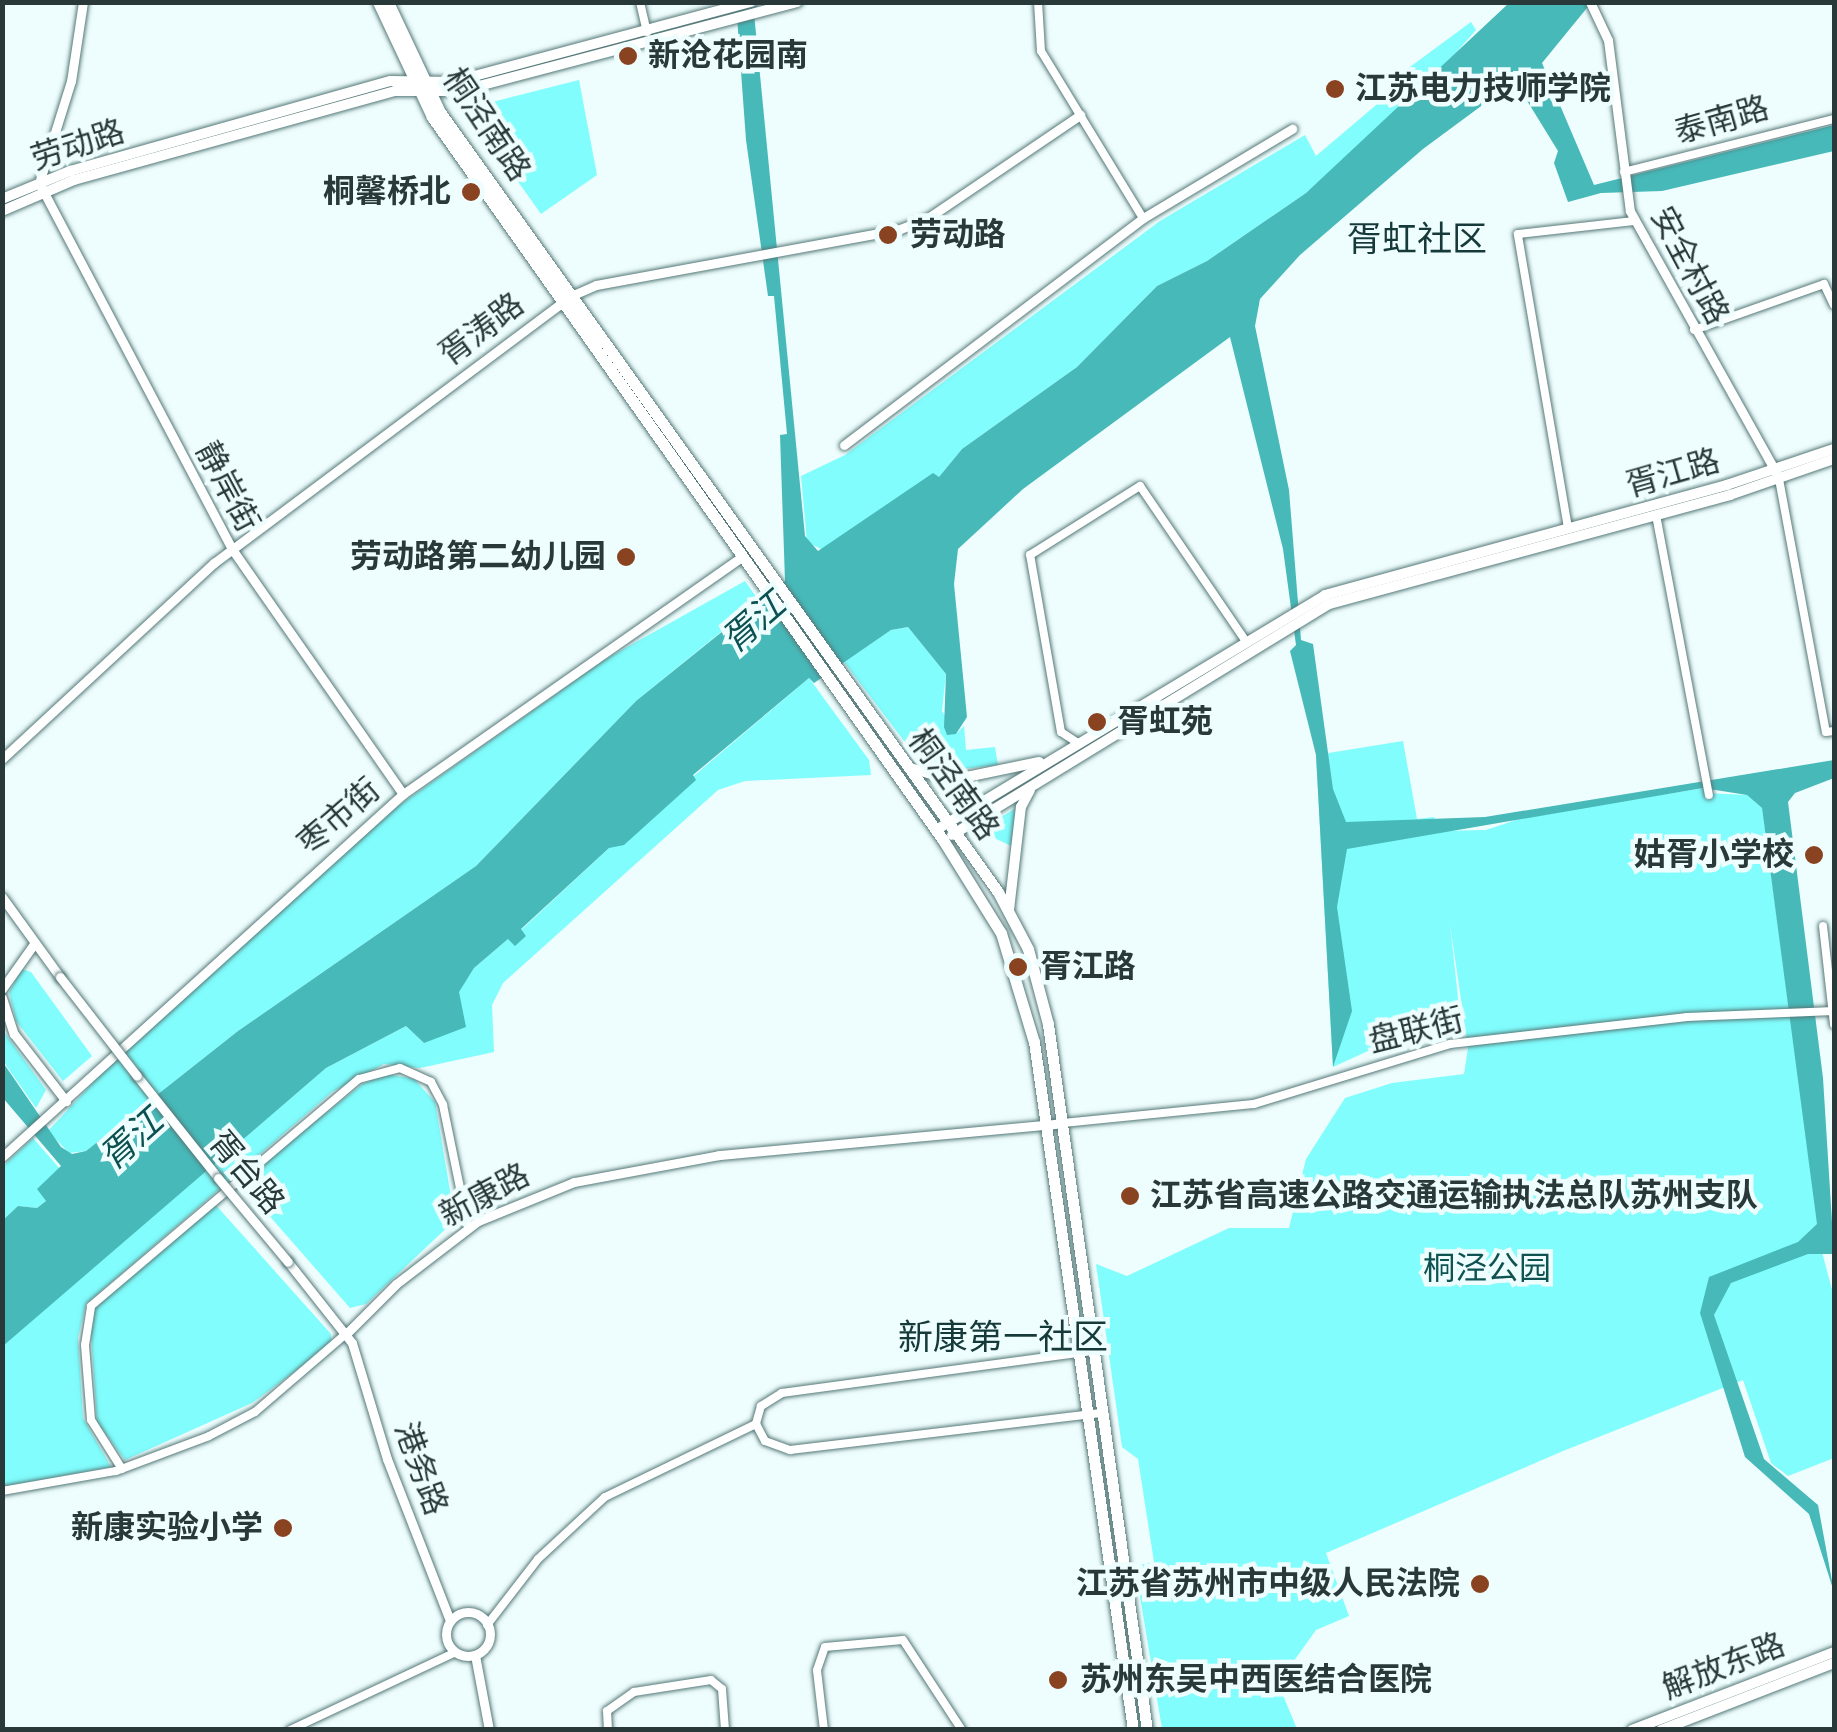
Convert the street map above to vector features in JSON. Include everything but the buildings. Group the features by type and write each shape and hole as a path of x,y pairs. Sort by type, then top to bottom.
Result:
{"main road":[{"name":"桐泾南路","path":"378,2 420,86 742,556 769,586"},
{"name":"桐泾南路","path":"388,2 420,86"},
{"name":"劳动路","path":"2,199 392,81 460,91 734,13 797,2"},
{"name":"劳动路","path":"2,211 41,188"},
{"name":"桐泾南路","path":"567,299 945,832 1010,910 1044,1000 1133,1730"},
{"name":"胥江路","path":"1339,595 1656,515 1777,475 1834,448"},
{"name":"胥江路","path":"945,832 1054,758 1245,640 1339,595 1568,528 1834,459"},
{"name":"胥江路","path":"945,832 1035,782 1266,632"},
{"name":"桐泾南路","path":"835,679 905,765 990,912 1015,968 1032,1026 1044,1123 1086,1352"},
{"path":"905,765 948,780 1054,758"},
{"path":"1010,910 1020,807 1035,782"},
{"name":"桐泾南路","path":"1094,1414 1147,1730"},
{"name":"解放东路","path":"1637,1729 1834,1652"},
{"name":"解放东路","path":"1661,1730 1834,1663"}],"street":[{"path":"41,188 71,81 82,2"},
{"path":"640,2 649,37"},
{"path":"1038,2 1041,51 1143,218"},
{"name":"安全村路","path":"1594,4 1608,40 1627,200 1634,221 1777,475"},
{"name":"胥涛路","path":"2,759 232,550 567,299 596,284 900,230 928,218 1080,115"},
{"name":"泰南路","path":"1624,175 1834,119"},
{"path":"844,445 1143,218 1292,129"},
{"name":"静岸街","path":"41,188 232,550 403,794"},
{"path":"1568,528 1518,234 1634,221"},
{"path":"1694,330 1824,284 1834,305"},
{"path":"1777,475 1826,732 1834,731"},
{"path":"1078,744 1062,732 1030,554 1140,486 1245,640"},
{"path":"1656,515 1709,795"},
{"name":"枣市街","path":"2,1157 403,794 742,556"},
{"name":"胥台路","path":"2,898 60,977 347,1333"},
{"path":"1822,926 1834,1024"},
{"path":"2,989 34,944"},
{"path":"2,998 14,1034 66,1100"},
{"name":"盘联街","path":"1061,1123 1254,1104 1450,1044 1687,1017 1834,1011"},
{"path":"122,1469 91,1420 86,1345 91,1306 358,1079 400,1068 430,1082 443,1105 468,1227"},
{"name":"新康路","path":"2,1491 122,1469 255,1412 468,1227 546,1191 648,1166 1061,1123"},
{"name":"港务路","path":"347,1333 450,1621"},
{"path":"1086,1352 782,1393 761,1406 756,1424 765,1442 790,1450 1094,1414"},
{"path":"290,1730 456,1652 474,1655 486,1646 488,1625 538,1559 605,1497 756,1424"},
{"path":"456,1652 447,1641 450,1621 470,1612 488,1625"},
{"path":"824,1730 817,1670 824,1647 904,1640 962,1730"},
{"path":"474,1655 489,1730"},
{"path":"608,1730 607,1711 634,1692 711,1680 722,1689 726,1730"}],"green space":[{"path":"1471,22 1476,30 1422,91 1306,193 1207,261 1157,286 1077,367 962,449 939,477 823,550 807,542 801,476 845,455 1160,221 1305,135 1316,156 1382,100 1395,78"},
{"path":"579,80 597,175 541,214 470,114 477,106"},
{"path":"745,581 759,601 636,701 476,866 238,1031 86,1151 69,1153 48,1131 127,1046 387,814 604,660"},
{"path":"908,627 946,674 942,711 956,734 964,726 966,750 995,747 998,765 945,771 920,762 844,662 891,630"},
{"path":"809,678 869,760 871,775 745,781 718,790 503,983 492,1005 494,1052 420,1068 384,1064 332,1092 86,1304 78,1338 83,1418 111,1467 3,1487 2,1346 326,1068 406,1026 424,1043 474,968 508,939 526,936 521,930 609,848"},
{"name":"桐泾公园","path":"1403,741 1417,819 1434,817 1439,831 1486,830 1525,817 1704,788 1705,793 1747,795 1762,808 1822,1252 1834,1297 1834,1458 1788,1476 1771,1463 1743,1380 1563,1451 1326,1553 1349,1616 1316,1630 1278,1683 1297,1729 1162,1729 1135,1566 1154,1562 1138,1459 1122,1447 1096,1264 1127,1276 1229,1228 1289,1228 1306,1159 1345,1098 1392,1083 1464,1074 1468,1048 1450,924 1461,1025 1392,1040 1333,1067 1316,755"},
{"path":"1016,808 1011,846 980,831 981,829"},
{"path":"22,969 31,972 92,1056 63,1081 16,1021 9,992"},
{"path":"2,1029 46,1090 36,1108 3,1061"},
{"path":"387,1074 414,1079 435,1102 455,1220 366,1304 350,1308 239,1181 364,1083"},
{"path":"33,1138 60,1169 38,1189 46,1201 37,1208 18,1206 3,1220 3,1166"},
{"path":"213,1202 331,1334 331,1345 252,1403 125,1460 97,1422 90,1318 96,1305"}],"water":[{"name":"胥江","path":"736,3 753,3 805,536 818,551 933,473 939,477 962,449 1077,367 1157,286 1207,261 1306,193 1509,3 1591,3 1542,63 1594,185 1834,125 1834,151 1662,191 1601,193 1568,202 1554,163 1558,151 1515,81 1423,149 1300,255 1260,299 1255,326 1289,490 1301,640 1313,644 1333,789 1346,822 1485,817 1834,760 1834,778 1795,793 1788,802 1823,1078 1834,1254 1808,1254 1731,1283 1714,1315 1764,1459 1818,1505 1834,1592 1809,1514 1745,1457 1700,1313 1709,1277 1798,1242 1817,1224 1762,808 1747,795 1703,788 1347,849 1337,907 1352,1011 1333,1067 1316,755 1290,651 1296,645 1283,549 1230,337 1023,489 958,549 954,584 967,717 956,734 947,735 944,727 946,674 908,627 891,630 814,683 809,678 693,775 696,780 624,845 609,848 521,929 526,936 515,946 508,939 474,968 459,992 466,1027 424,1043 406,1026 326,1068 3,1346 3,1220 18,1206 37,1208 46,1201 37,1189 61,1166 3,1098 2,1061 61,1147 72,1154 86,1151 238,1031 476,866 636,701 785,581 780,435 787,434 774,296 768,296 746,140"}],"place":[{"name":"新沧花园南","path":"628,56"},
{"name":"江苏电力技师学院","path":"1335,89"},
{"name":"桐馨桥北","path":"471,192"},
{"name":"劳动路","path":"888,235"},
{"name":"劳动路第二幼儿园","path":"626,557"},
{"name":"胥虹苑","path":"1097,722"},
{"name":"姑胥小学校","path":"1814,855"},
{"name":"胥江路","path":"1018,967"},
{"name":"江苏省高速公路交通运输执法总队苏州支队","path":"1130,1196"},
{"name":"新康实验小学","path":"283,1528"},
{"name":"江苏省苏州市中级人民法院","path":"1480,1584"},
{"name":"苏州东吴中西医结合医院","path":"1058,1680"}],"district":[{"name":"胥虹社区","path":"1417,240"},
{"name":"新康第一社区","path":"1003,1338"}]}
